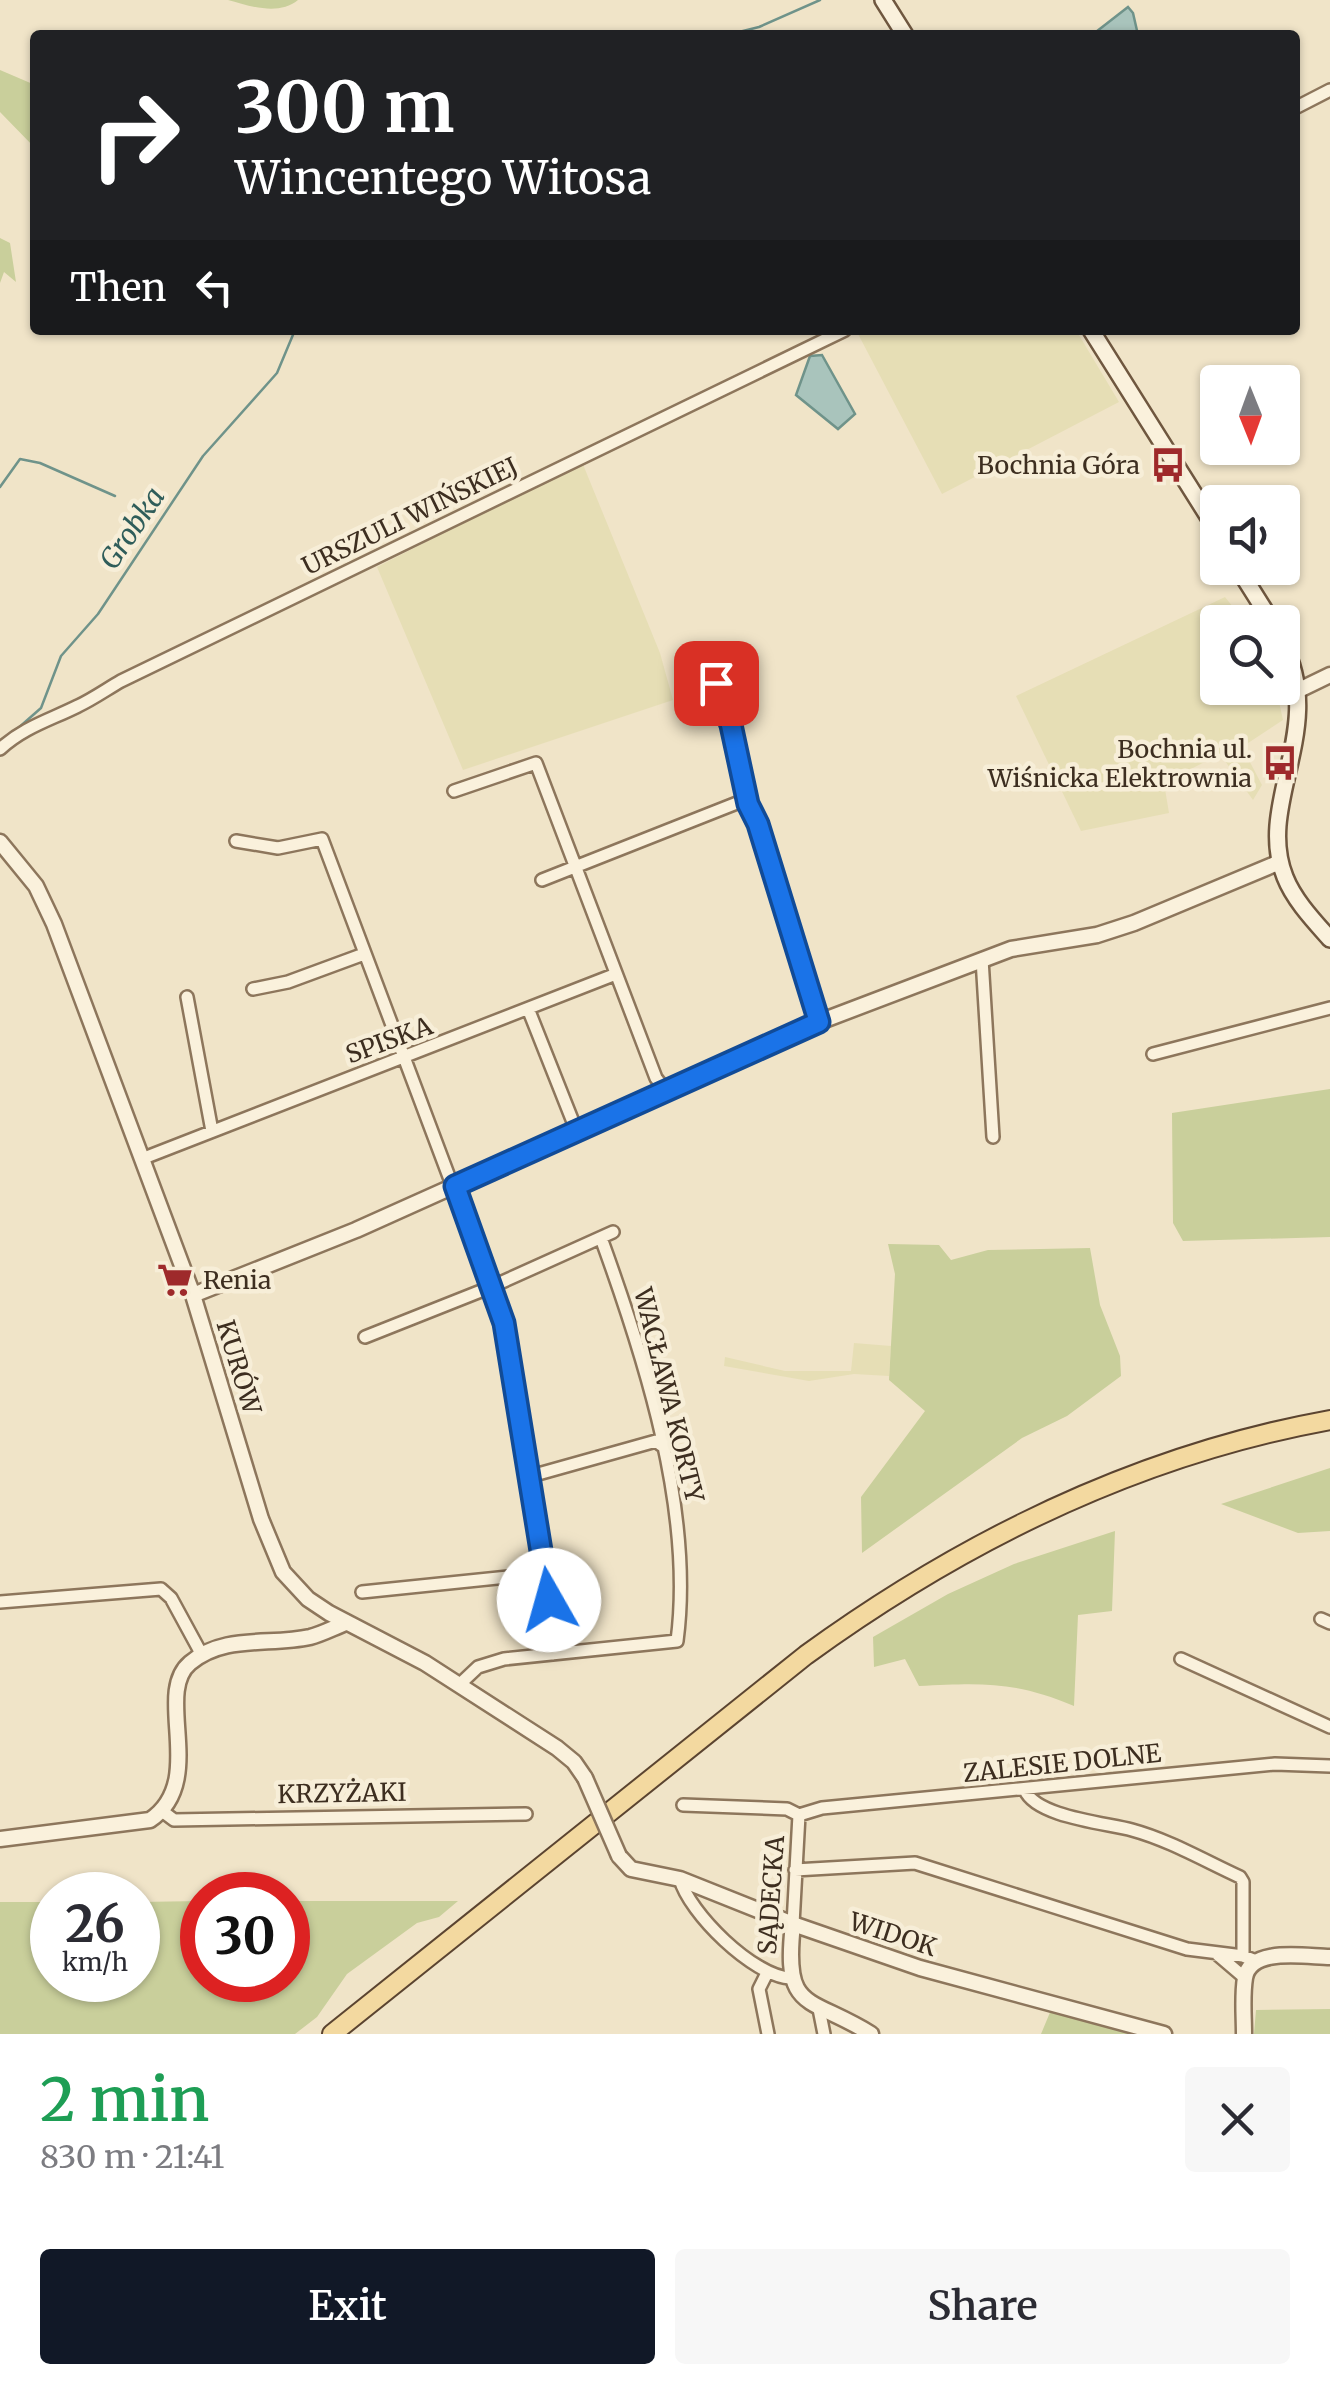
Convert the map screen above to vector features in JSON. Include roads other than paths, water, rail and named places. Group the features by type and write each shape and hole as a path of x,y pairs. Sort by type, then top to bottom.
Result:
{"main road":[{"path":"883,0 902,30"},
{"path":"1093,335 1200,504"},
{"path":"1297,705 1296,745 1280,811 1280,862 1292,892 1330,940"},
{"path":"332,2034 791,1666 873,1606 1024,1520 1097,1488 1193,1453 1324,1420"}],"street":[{"path":"1300,105 1330,90"},
{"name":"URSZULI WIŃSKIEJ","path":"0,749 36,723 78,706 121,681 563,464 834,335"},
{"path":"1300,690 1324,679"},
{"path":"716,683 731,725 746,799 758,824 819,1022"},
{"path":"454,792 536,762 656,1078 666,1091"},
{"path":"542,880 746,799"},
{"path":"236,841 271,848 322,839 504,1323 547,1573 553,1654"},
{"name":"KURÓW","path":"0,842 43,899 144,1158 193,1295 273,1554 296,1588 329,1613 460,1684 557,1748 585,1778 619,1856"},
{"path":"193,1295 356,1230 819,1022 1011,949 1097,935 1280,862"},
{"path":"253,989 288,982 364,954"},
{"path":"982,959 993,1137"},
{"name":"SPISKA","path":"144,1158 616,974"},
{"path":"187,998 212,1132"},
{"path":"1153,1054 1330,1008"},
{"path":"529,1010 577,1132"},
{"name":"WACŁAWA KORTY","path":"460,1684 489,1662 676,1642 680,1546 675,1499 607,1235 490,1287"},
{"path":"366,1336 490,1287"},
{"path":"530,1476 656,1441 661,1445"},
{"path":"362,1592 547,1573"},
{"path":"0,1602 162,1590 171,1598 202,1656"},
{"path":"326,1630 329,1613"},
{"path":"162,1812 178,1774 178,1690 188,1664 236,1643 313,1637 346,1623"},
{"path":"1181,1659 1330,1727"},
{"name":"ZALESIE DOLNE","path":"683,1805 787,1809 799,1815 822,1808 1275,1764 1330,1766"},
{"path":"1025,1790 1036,1803 1073,1818 1136,1831 1240,1877 1249,1959 1244,2034"},
{"name":"KRZYŻAKI","path":"0,1838 140,1824 162,1812 174,1820 526,1814"},
{"name":"SĄDECKA","path":"799,1815 790,1978 819,2009"},
{"name":"WIDOK","path":"619,1856 630,1868 680,1878 792,1924 920,1968 1164,2034"},
{"path":"795,1870 915,1863 1187,1950 1249,1959 1330,1956"},
{"name":"SĄDECKA","path":"680,1878 685,1897 742,1956 767,1973 790,1978"},
{"path":"1218,1956 1245,1978"},
{"path":"767,1973 758,1988 768,2034"},
{"path":"819,2009 871,2034"},
{"path":"819,2009 826,2034 844,2020"}],"water":[{"path":"1128,7 1133,13 1137,30 1098,30"},
{"path":"822,355 855,414 838,429 796,395 810,356"}],"waterway":[{"name":"Grobka","path":"747,30 820,0"},
{"name":"Grobka","path":"16,730 41,708 61,656 98,614 203,456 277,373 293,335"},
{"path":"0,487 20,459 40,463 115,496"}],"place":[{"name":"Bochnia Góra","path":"1168,465"},
{"name":"Bochnia ul. Wiśnicka Elektrownia","path":"1280,763"},
{"name":"Renia","path":"175,1280"}]}
